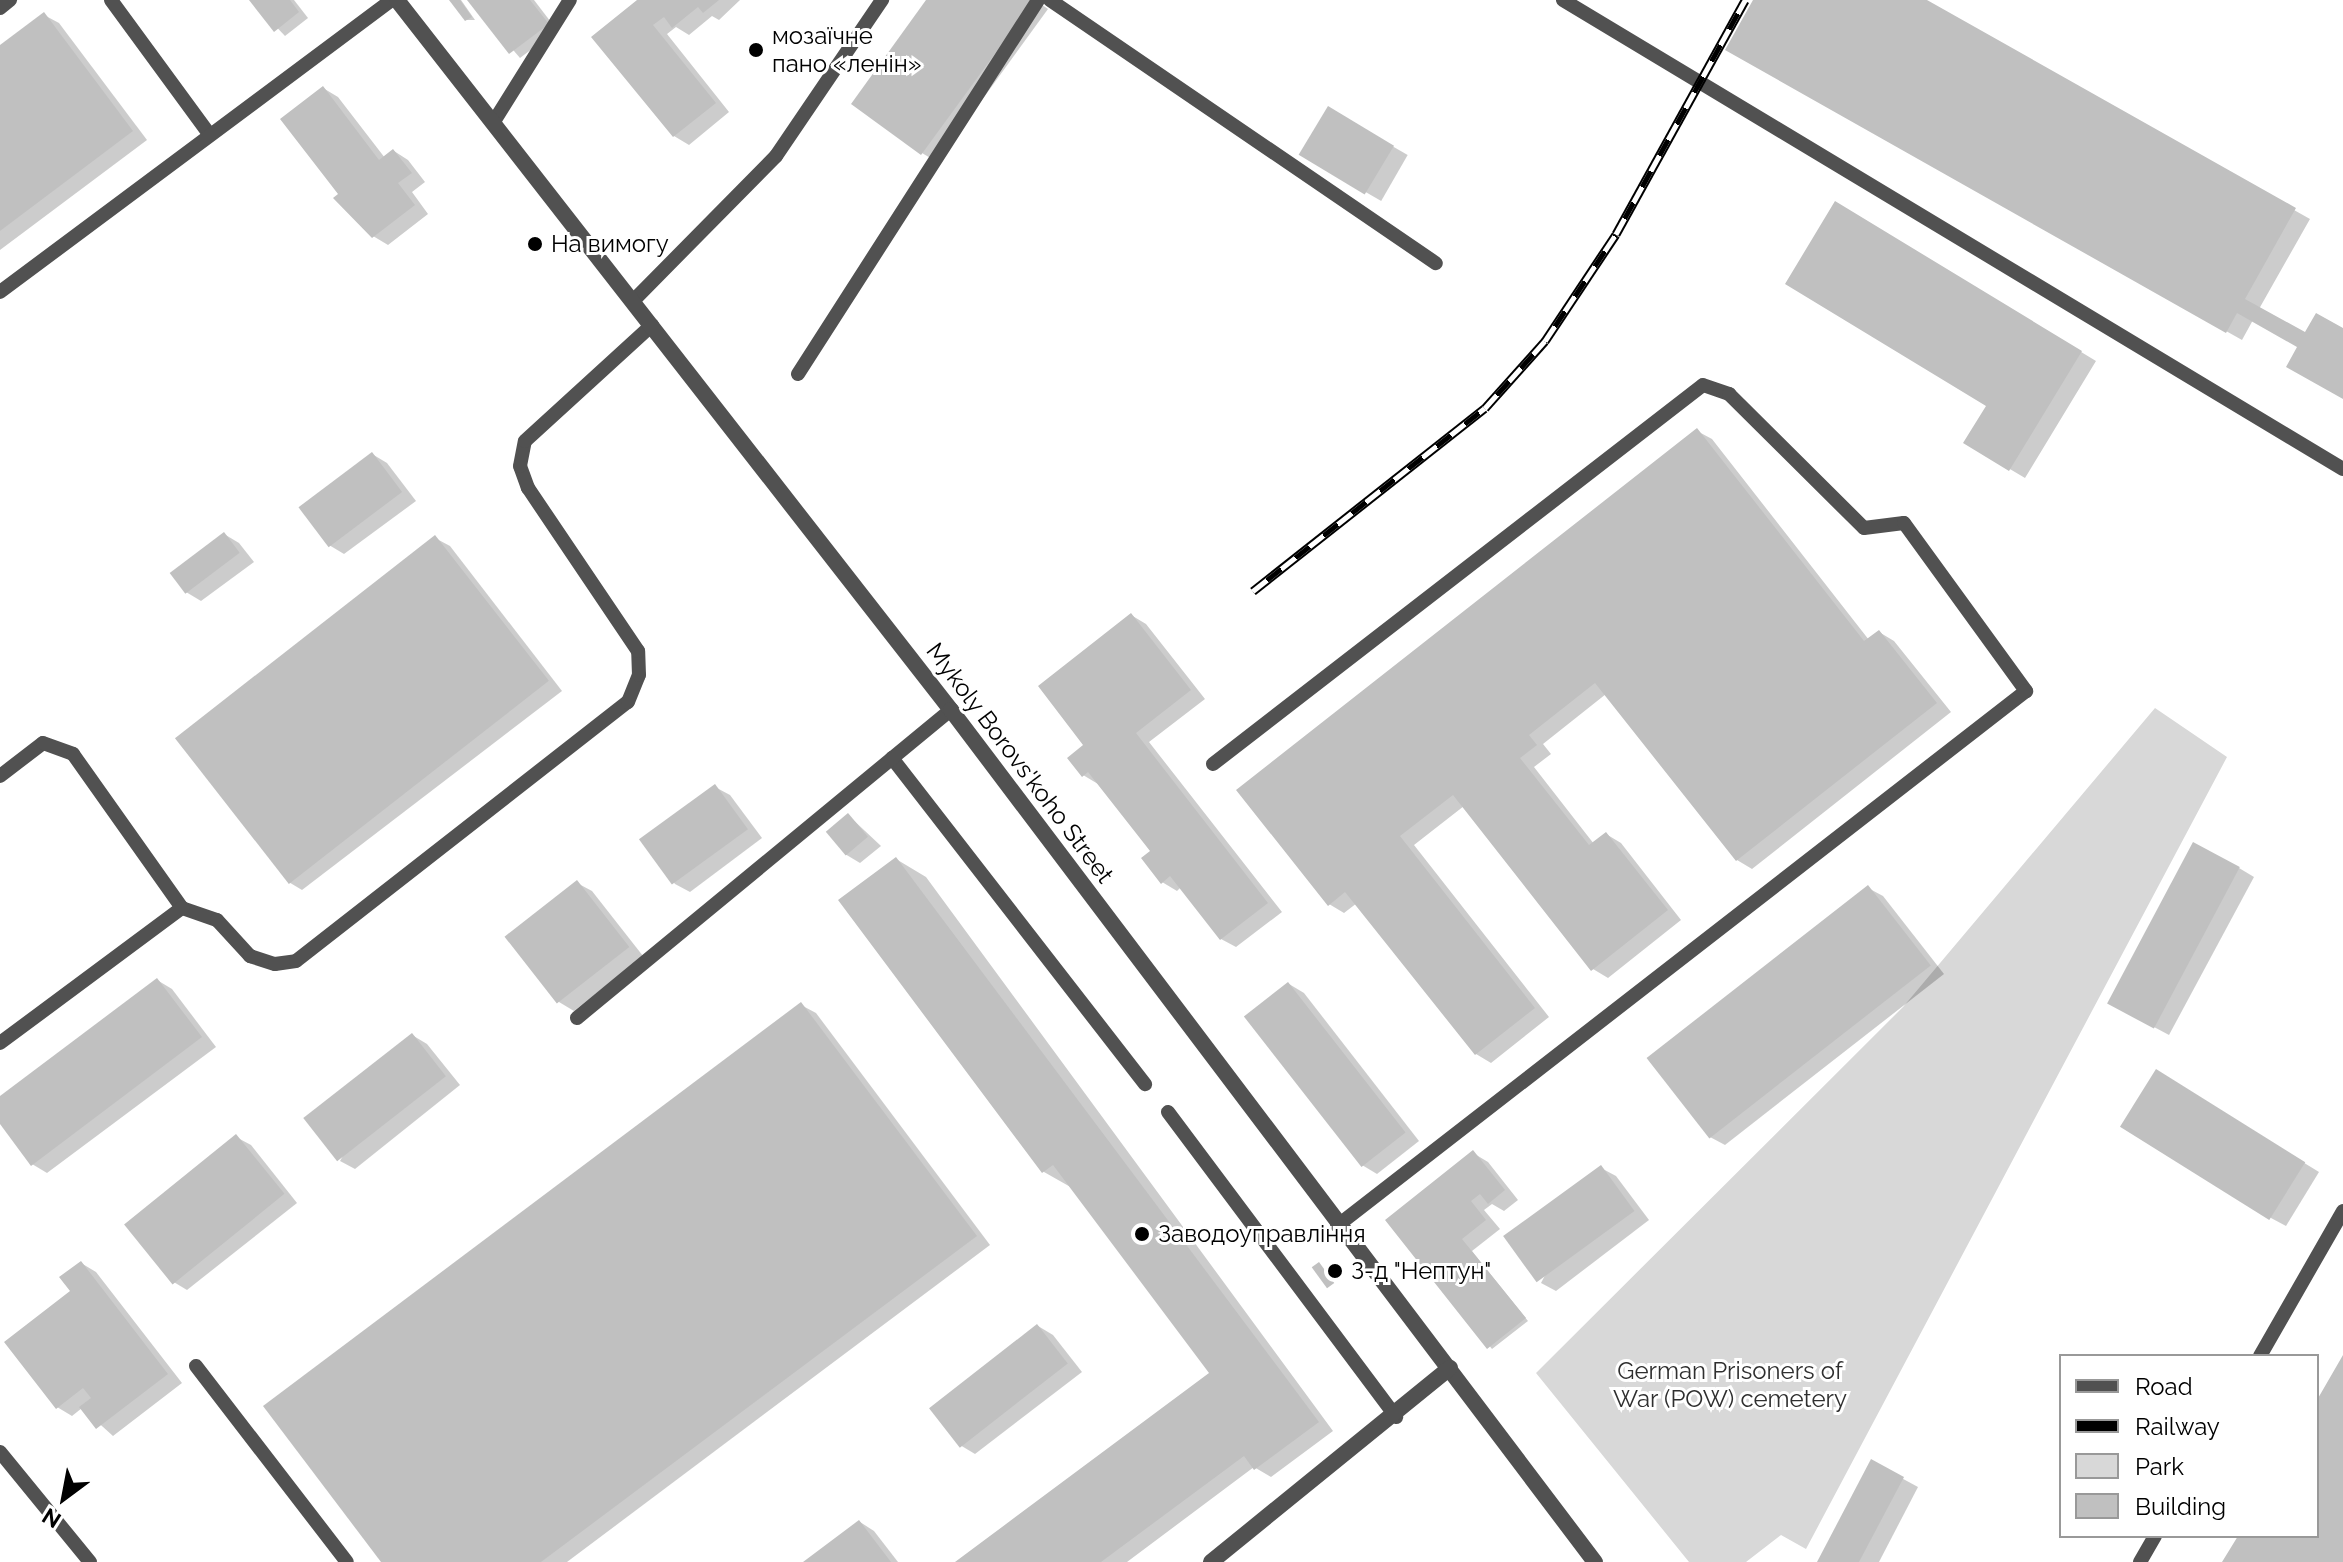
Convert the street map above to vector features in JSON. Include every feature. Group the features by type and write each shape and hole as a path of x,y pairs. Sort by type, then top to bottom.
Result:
{"street":[{"name":"Mykoly Borovs'koho Street","path":"395,0 951,710 1337,1226 1450,1368 1595,1562"},
{"path":"1211,1562 1396,1417 1450,1368"}],"lane":[{"path":"0,8 10,0"},
{"path":"111,0 209,134"},
{"path":"0,292 209,134 395,0"},
{"path":"493,123 570,0"},
{"path":"633,301 776,156 882,0"},
{"path":"798,374 1038,0"},
{"path":"1050,0 1436,263"},
{"path":"1563,0 2343,469"},
{"path":"0,776 43,743 73,754 182,908 217,920 250,956 275,964 296,961 628,702 639,675 638,651 528,488 520,466 525,441 652,325"},
{"path":"1213,764 1703,385 1729,394 1864,528 1904,523 2026,691 1337,1226"},
{"path":"577,1018 951,710"},
{"path":"892,758 1145,1084"},
{"path":"0,1043 182,908"},
{"path":"1168,1112 1396,1417"},
{"path":"2261,1354 2343,1211"},
{"path":"196,1366 347,1562"},
{"path":"0,1452 90,1562"},
{"path":"2140,1562 2154,1538"}],"green space":[{"name":"German Prisoners of War (POW) cemetery","path":"2155,708 2227,757 1806,1549 1781,1535 1746,1562 1689,1562 1536,1373 1903,1007"}],"building":[{"path":"249,0 290,0 299,12 274,32"},
{"path":"449,0 460,0 472,17 465,21"},
{"path":"467,0 530,0 549,24 509,54"},
{"path":"637,0 719,0 703,13 698,7 672,28 664,17 653,25 716,103 673,137 591,37"},
{"path":"926,0 1034,0 921,155 851,104"},
{"path":"1753,0 1927,0 2296,208 2245,299 2305,332 2316,313 2343,328 2343,399 2286,367 2297,347 2237,313 2226,333 1725,50"},
{"path":"44,12 133,131 0,231 0,45"},
{"path":"323,86 379,160 393,149 412,173 398,183 415,205 372,238 333,198 338,194 280,119"},
{"path":"1328,106 1394,146 1365,195 1299,155"},
{"path":"1835,201 2082,351 2009,471 1963,443 1986,406 1785,284"},
{"path":"1697,428 1864,641 1879,630 1937,703 1736,861 1595,683 1529,735 1537,745 1520,758 1589,845 1606,832 1668,910 1591,971 1453,795 1400,836 1535,1008 1475,1055 1345,892 1328,906 1236,790"},
{"path":"372,452 402,492 329,547 299,507"},
{"path":"224,532 240,553 185,594 170,573"},
{"path":"435,535 549,681 289,884 175,738"},
{"path":"1131,613 1191,690 1136,733 1268,903 1220,940 1170,876 1161,884 1141,858 1150,851 1088,772 1082,777 1067,758 1083,745 1038,686"},
{"path":"715,784 748,829 672,885 639,839"},
{"path":"848,813 868,837 846,855 826,832"},
{"path":"2193,842 2240,867 2154,1028 2107,1004"},
{"path":"896,857 1319,1422 1254,1470 1244,1456 1101,1562 955,1562 1209,1373 1053,1165 1042,1173 838,900"},
{"path":"577,880 629,947 557,1004 505,937"},
{"path":"1868,885 1931,965 1709,1138 1647,1058"},
{"path":"157,978 202,1037 31,1166 0,1124 0,1096"},
{"path":"1288,982 1406,1133 1361,1167 1244,1016"},
{"path":"801,1002 977,1236 541,1562 381,1562 263,1406"},
{"path":"412,1033 446,1076 337,1161 303,1118"},
{"path":"2156,1069 2305,1162 2269,1220 2120,1127"},
{"path":"236,1134 284,1194 173,1284 124,1225"},
{"path":"1473,1150 1505,1190 1488,1204 1480,1194 1471,1201 1486,1220 1462,1239 1526,1318 1487,1349 1385,1220"},
{"path":"1601,1165 1635,1211 1537,1282 1503,1236"},
{"path":"81,1261 168,1374 96,1429 79,1407 91,1398 83,1388 56,1409 4,1342 70,1291 59,1277"},
{"path":"1319,1262 1334,1283 1327,1288 1312,1267"},
{"path":"1037,1324 1068,1363 960,1448 929,1408"},
{"path":"2343,1355 2343,1562 2222,1562 2237,1538 2319,1538 2319,1397"},
{"path":"1871,1459 1904,1477 1859,1562 1817,1562"},
{"path":"859,1520 891,1562 803,1562"}],"railway":[{"path":"1253,591 1485,408 1545,341 1616,234 1745,0"}],"place":[{"name":"мозаїчне пано «ленін»","path":"756,50"},
{"name":"На вимогу","path":"535,244"},
{"name":"Заводоуправління","path":"1142,1234"},
{"name":"З-д \"Нептун\"","path":"1335,1271"}]}
